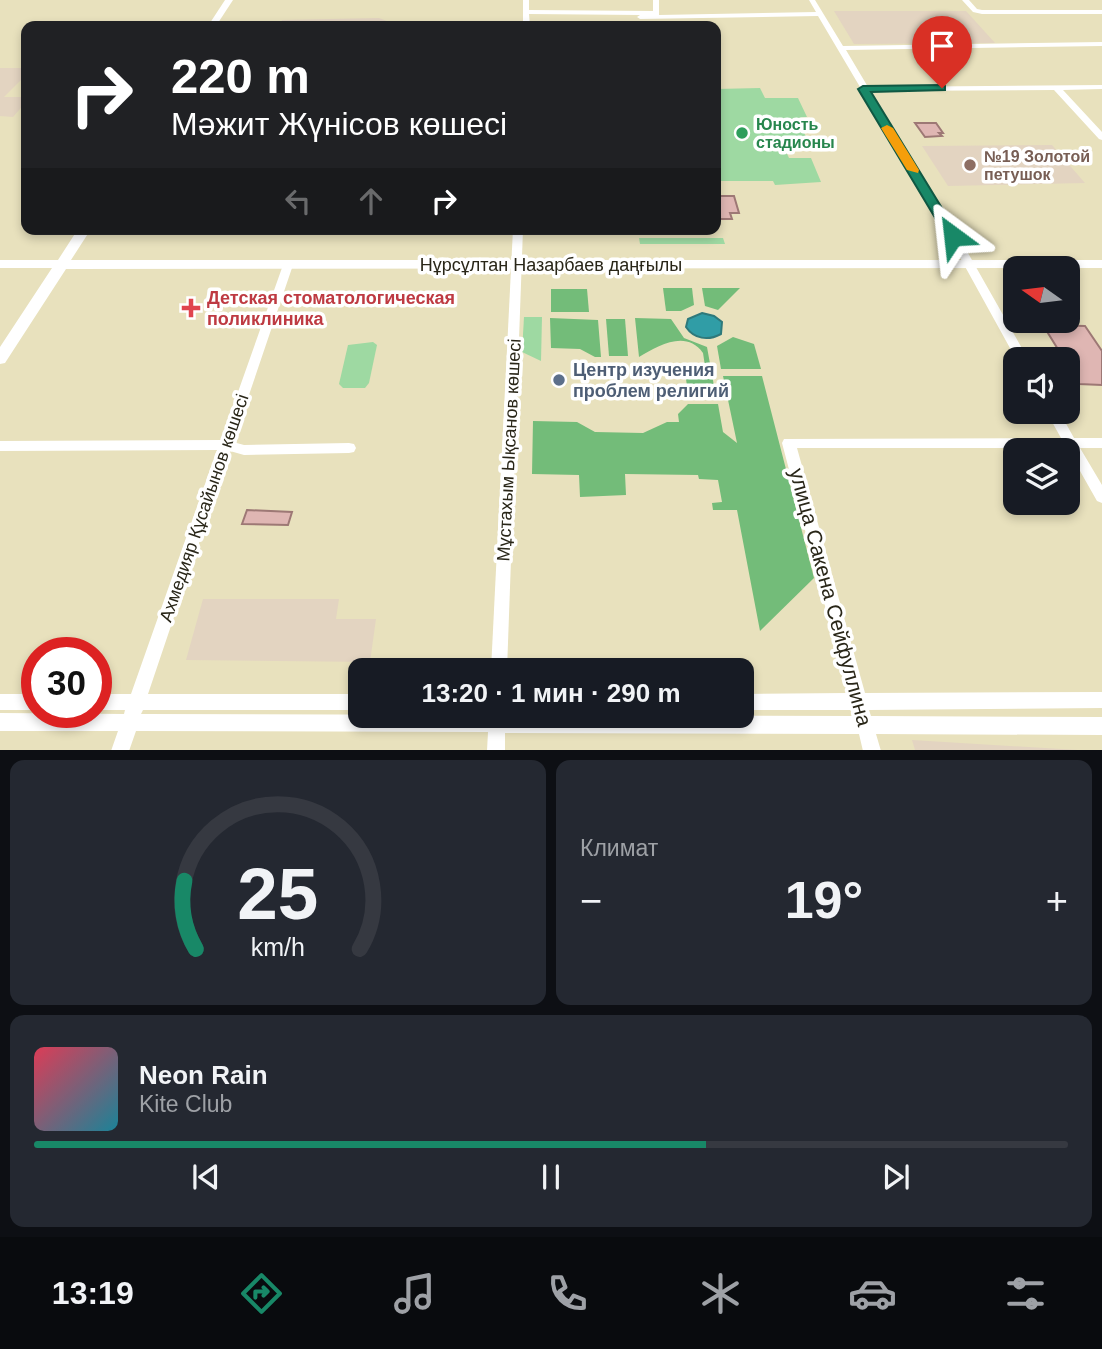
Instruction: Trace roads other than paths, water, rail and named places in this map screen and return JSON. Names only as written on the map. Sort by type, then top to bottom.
[{"type":"main road","points":[[215,21],[229,0]]},
{"type":"main road","points":[[0,359],[81,235]]},
{"type":"main road","name":"Нұрсұлтан Назарбаев даңғылы","points":[[0,264],[1102,264]]},
{"type":"street","points":[[526,0],[526,21]]},
{"type":"street","points":[[527,12],[657,13],[656,0]]},
{"type":"street","points":[[811,0],[1015,347]]},
{"type":"street","points":[[965,0],[975,11],[982,12],[1102,12]]},
{"type":"street","points":[[640,18],[820,14]]},
{"type":"street","points":[[840,48],[1102,44]]},
{"type":"street","points":[[1056,87],[1102,136]]},
{"type":"street","points":[[863,89],[1102,87]]},
{"type":"street","name":"Мұстахым Ықсанов көшесі","points":[[500,658],[518,235]]},
{"type":"street","name":"Ахмедияр Құсайынов көшесі","points":[[120,750],[288,265]]},
{"type":"street","name":"улица Сакена Сейфуллина","points":[[873,750],[789,443],[1003,443]]},
{"type":"street","points":[[1080,443],[1102,443]]},
{"type":"street","points":[[0,446],[226,445],[244,450],[349,448]]},
{"type":"street","points":[[1080,460],[1102,497]]},
{"type":"street","points":[[754,702],[1102,700]]},
{"type":"street","points":[[0,702],[21,702]]},
{"type":"street","points":[[112,702],[348,702]]},
{"type":"street","points":[[0,722],[348,721]]},
{"type":"street","points":[[754,722],[1102,726]]},
{"type":"street","points":[[496,750],[497,728]]},
{"type":"water","points":[[702,313],[714,316],[722,322],[721,334],[702,338],[689,331],[686,327],[688,319]]},
{"type":"place","name":"Юность стадионы","points":[[742,133]]},
{"type":"place","name":"№19 Золотой петушок","points":[[970,165]]},
{"type":"place","name":"Детская стоматологическая поликлиника","points":[[191,308]]},
{"type":"place","name":"Центр изучения проблем религий","points":[[559,380]]}]
